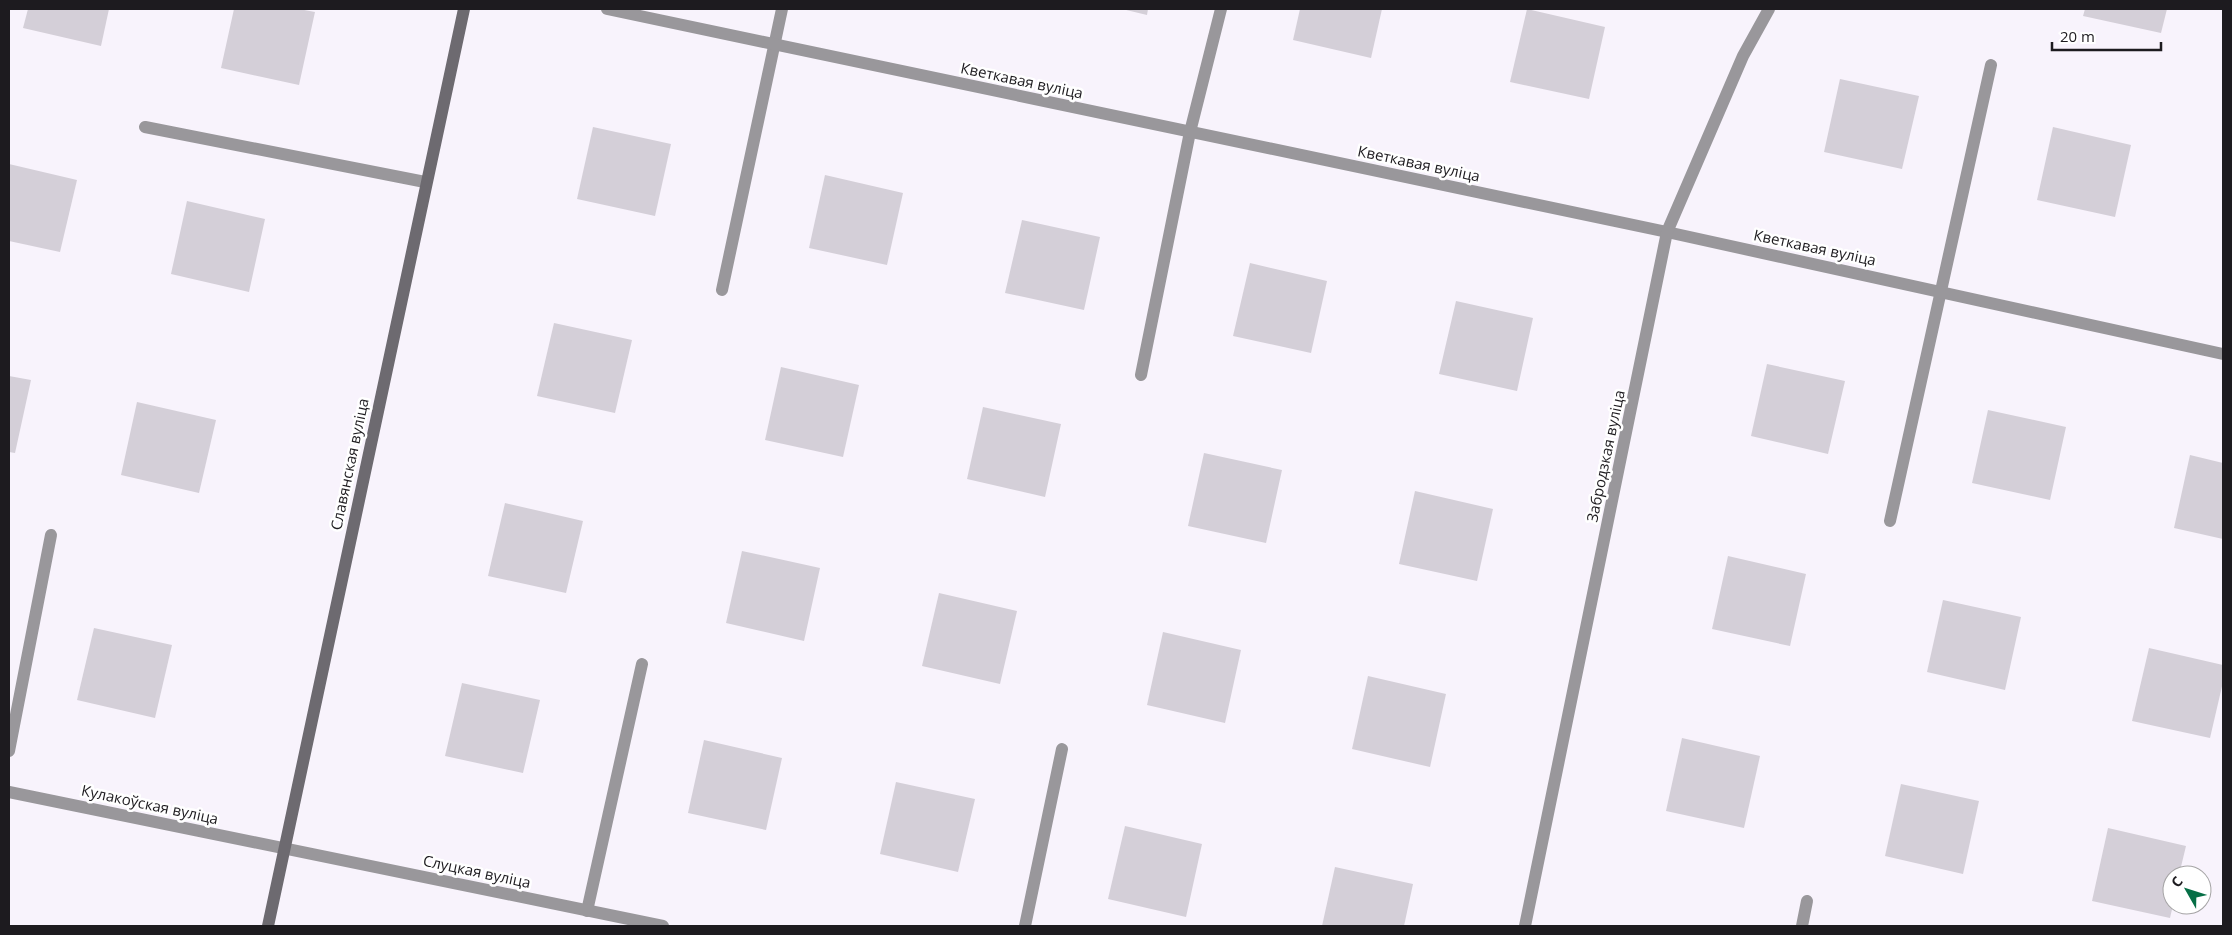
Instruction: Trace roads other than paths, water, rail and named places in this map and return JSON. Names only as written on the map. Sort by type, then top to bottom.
[{"type":"street","name":"Славянская вуліца","points":[[268,926],[425,182],[464,9]]},
{"type":"street","name":"Кветкавая вуліца","points":[[606,9],[1667,232],[2223,354]]},
{"type":"street","points":[[722,290],[782,9]]},
{"type":"street","points":[[1141,375],[1190,132],[1221,9]]},
{"type":"street","name":"Забродзкая вуліца","points":[[1525,926],[1667,232],[1743,56],[1769,9]]},
{"type":"street","points":[[1890,521],[1990,65]]},
{"type":"street","points":[[145,127],[425,182]]},
{"type":"street","points":[[9,750],[51,535]]},
{"type":"street","points":[[587,911],[642,664]]},
{"type":"street","points":[[1025,926],[1062,749]]},
{"type":"street","name":"Кулакоўская вуліца","points":[[9,792],[284,848]]},
{"type":"street","name":"Слуцкая вуліца","points":[[284,848],[663,926]]},
{"type":"street","points":[[1802,926],[1807,901]]}]
